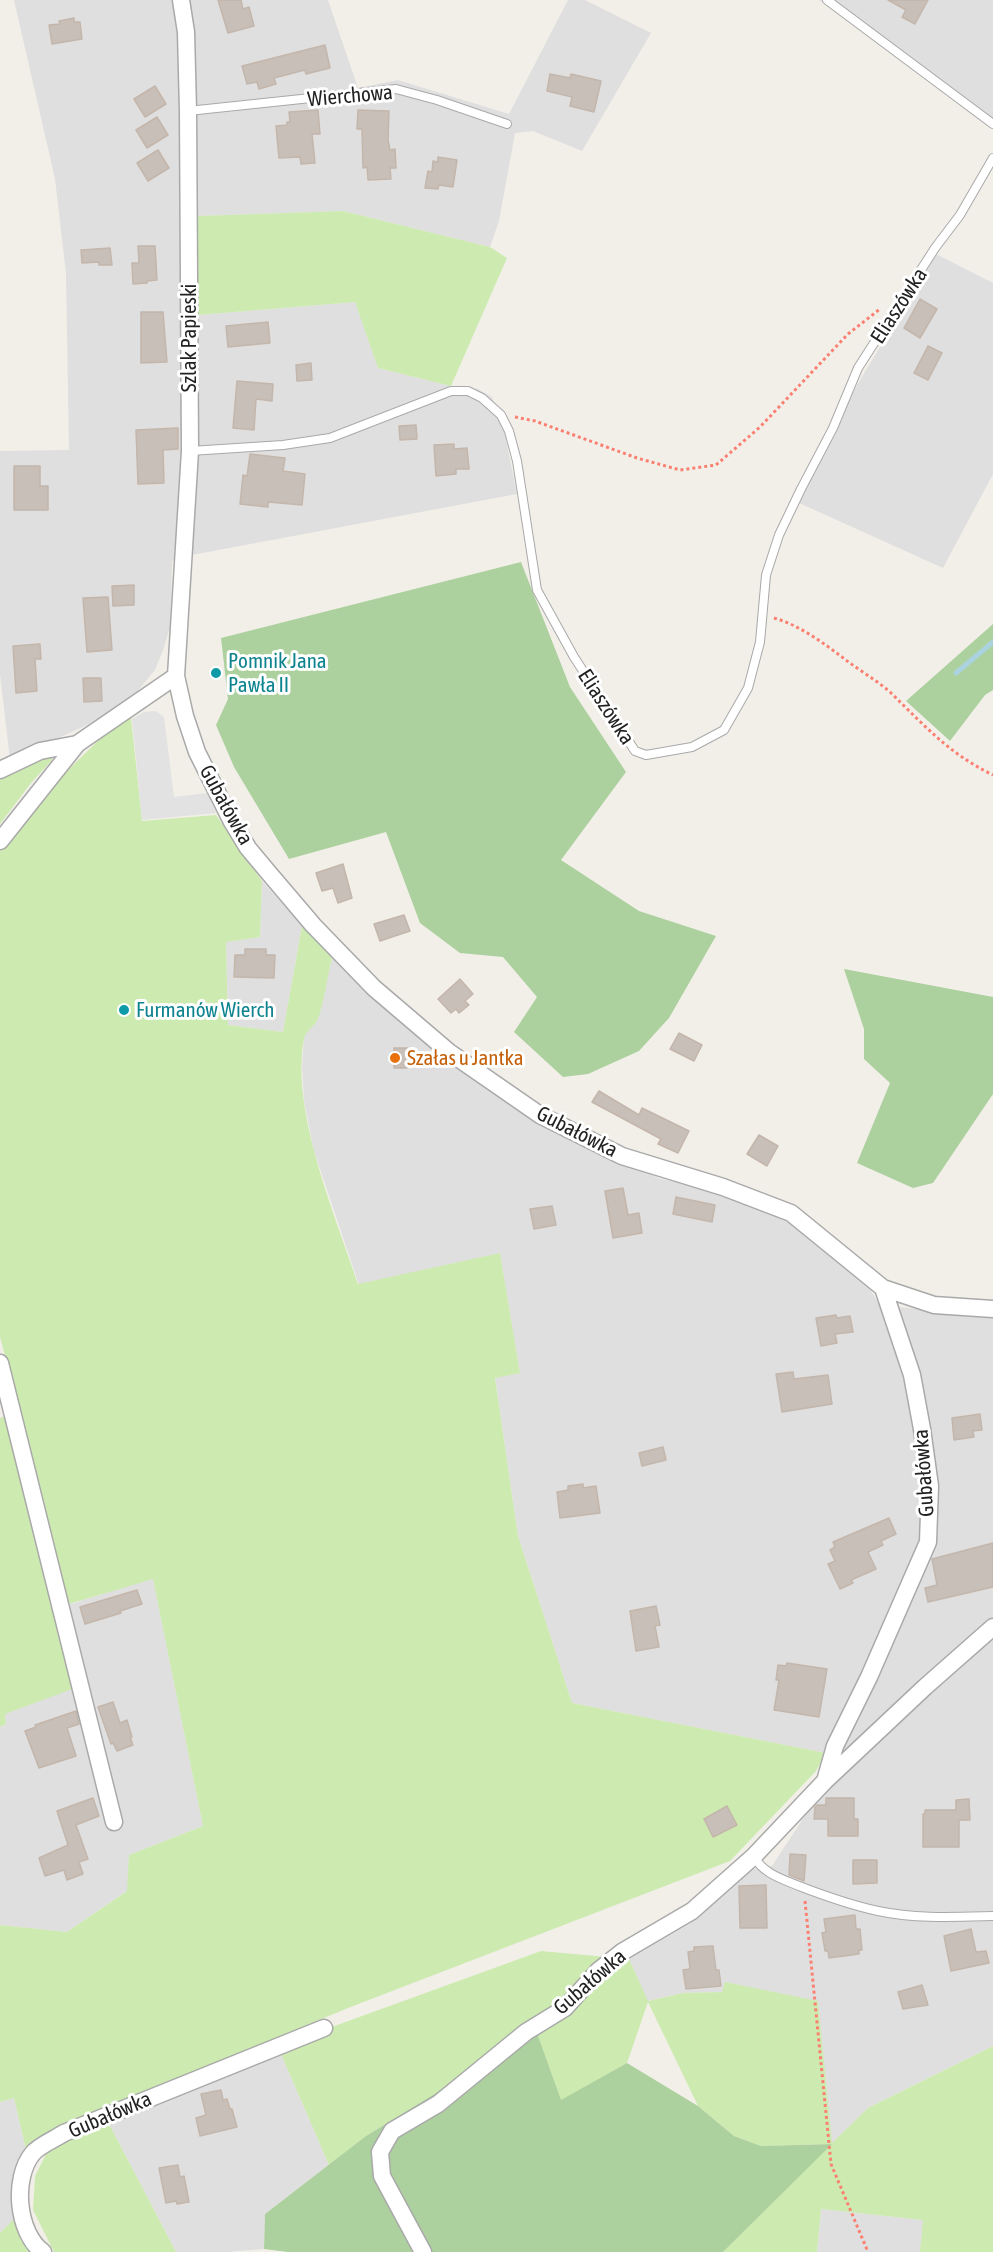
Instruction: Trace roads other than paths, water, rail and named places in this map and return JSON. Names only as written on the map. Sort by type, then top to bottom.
[{"type":"street","name":"Szlak Papieski","points":[[176,676],[190,452],[188,111],[186,32],[181,0]]},
{"type":"street","points":[[0,841],[77,744],[176,676]]},
{"type":"street","name":"Gubałówka","points":[[176,676],[185,716],[197,752],[242,838],[313,925],[374,988],[449,1052],[540,1115],[622,1156],[723,1187],[791,1213],[883,1288],[912,1375],[922,1428],[930,1486],[928,1542],[869,1677],[835,1746],[825,1781]]},
{"type":"street","points":[[0,770],[40,751],[77,744]]},
{"type":"street","points":[[883,1288],[934,1305],[993,1309]]},
{"type":"street","points":[[0,1363],[114,1822]]},
{"type":"street","name":"Gubałówka","points":[[423,2252],[381,2176],[380,2152],[392,2131],[438,2104],[526,2032],[565,2008],[597,1971],[622,1952],[692,1911],[754,1856],[780,1825],[825,1781],[993,1627]]},
{"type":"street","name":"Gubałówka","points":[[43,2252],[37,2248],[24,2224],[20,2198],[22,2177],[33,2153],[64,2133],[324,2028]]},
{"type":"lane","points":[[827,0],[993,124]]},
{"type":"lane","name":"Wierchowa","points":[[188,111],[396,90],[437,100],[507,124]]},
{"type":"lane","name":"Eliaszówka","points":[[190,452],[294,444],[330,438],[451,391],[468,392],[482,398],[501,415],[509,431],[517,461],[537,590],[574,657],[635,751],[646,755],[692,747],[724,730],[748,688],[760,642],[766,575],[779,535],[833,428],[858,368],[907,296],[935,248],[960,215],[993,158]]},
{"type":"lane","points":[[754,1856],[757,1862],[772,1875],[837,1901],[880,1912],[936,1917],[993,1916]]},
{"type":"waterway","points":[[956,673],[993,642]]},
{"type":"place","name":"Pomnik Jana Pawła II","points":[[216,673]]},
{"type":"place","name":"Furmanów Wierch","points":[[124,1010]]},
{"type":"place","name":"Szałas u Jantka","points":[[395,1058]]}]
